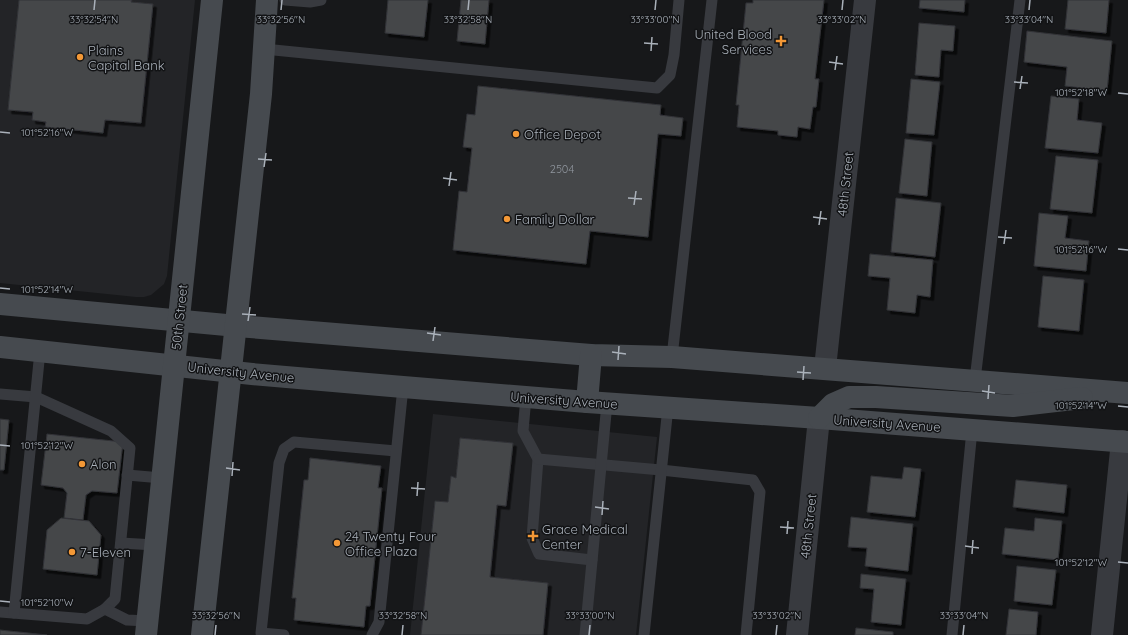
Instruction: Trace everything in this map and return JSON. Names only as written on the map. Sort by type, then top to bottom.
[{"type":"main road","name":"50th Street","points":[[147,628],[212,0]]},
{"type":"main road","points":[[202,635],[237,326],[261,94],[267,0]]},
{"type":"main road","points":[[0,304],[237,326],[591,355],[672,357],[975,380],[1128,389]]},
{"type":"main road","name":"University Avenue","points":[[0,347],[252,374],[403,387],[597,403],[819,418],[1125,442]]},
{"type":"main road","points":[[591,355],[597,403]]},
{"type":"main road","points":[[819,418],[833,404],[849,397],[876,396],[1013,406],[1128,389]]},
{"type":"street","name":"48th Street","points":[[825,368],[865,0]]},
{"type":"street","name":"48th Street","points":[[797,635],[819,418]]},
{"type":"street","points":[[1102,635],[1125,442]]},
{"type":"lane","points":[[285,0],[310,2],[321,0]]},
{"type":"lane","points":[[264,49],[657,88],[670,75],[674,55],[679,0]]},
{"type":"lane","points":[[672,357],[712,0]]},
{"type":"lane","points":[[975,380],[1020,0]]},
{"type":"lane","points":[[14,613],[40,351]]},
{"type":"lane","points":[[372,635],[379,622],[403,387]]},
{"type":"lane","points":[[0,394],[36,397],[104,428],[130,448],[115,599],[105,609],[87,619],[0,612]]},
{"type":"lane","points":[[526,397],[523,431],[538,459],[532,538],[539,554],[592,560]]},
{"type":"lane","points":[[586,635],[601,464],[597,403]]},
{"type":"lane","points":[[644,635],[668,407]]},
{"type":"lane","points":[[952,635],[972,430]]},
{"type":"lane","points":[[284,635],[261,634],[279,463],[284,449],[294,442],[396,451]]},
{"type":"lane","points":[[538,459],[753,480],[760,492],[746,635]]},
{"type":"lane","points":[[127,475],[162,478]]},
{"type":"lane","points":[[121,543],[155,545]]},
{"type":"lane","points":[[105,609],[147,628]]},
{"type":"shaded area","points":[[0,0],[195,0],[167,276],[164,284],[151,295],[136,297],[0,283]]},
{"type":"shaded area","name":"Grace Medical Center","points":[[433,414],[657,437],[636,635],[410,635]]},
{"type":"building","name":"Plains Capital Bank","points":[[19,0],[132,0],[131,2],[153,4],[141,123],[105,120],[103,133],[45,127],[46,122],[32,120],[33,112],[8,110]]},
{"type":"building","points":[[388,0],[428,0],[424,37],[385,33]]},
{"type":"building","points":[[461,0],[489,0],[485,44],[457,41]]},
{"type":"building","name":"United Blood Services","points":[[753,0],[824,0],[815,79],[819,79],[816,107],[813,107],[810,129],[798,127],[797,137],[778,135],[778,131],[737,127],[739,105],[736,105],[746,3],[753,3]]},
{"type":"building","points":[[920,0],[965,0],[964,12],[919,8]]},
{"type":"building","points":[[1068,0],[1109,0],[1106,33],[1065,29]]},
{"type":"building","points":[[919,23],[955,26],[953,51],[941,50],[939,77],[915,75]]},
{"type":"building","points":[[1027,31],[1112,41],[1107,91],[1065,86],[1067,67],[1024,62]]},
{"type":"building","points":[[911,79],[940,82],[934,135],[906,133]]},
{"type":"building","points":[[478,86],[661,105],[660,115],[683,118],[681,136],[658,134],[648,237],[590,231],[586,264],[453,250],[459,191],[467,192],[472,148],[463,147],[467,114],[475,115]]},
{"type":"building","points":[[1051,96],[1079,99],[1077,120],[1102,123],[1098,153],[1045,148]]},
{"type":"building","points":[[905,139],[932,142],[927,196],[899,193]]},
{"type":"building","points":[[1056,156],[1098,160],[1092,213],[1050,209]]},
{"type":"building","points":[[896,198],[941,203],[935,257],[891,252]]},
{"type":"building","points":[[1039,213],[1068,216],[1065,238],[1089,241],[1086,271],[1034,266]]},
{"type":"building","points":[[870,254],[933,260],[930,297],[917,295],[915,313],[887,310],[890,278],[868,276]]},
{"type":"building","points":[[1043,276],[1084,280],[1079,331],[1038,327]]},
{"type":"building","points":[[0,419],[9,420],[4,470],[0,470]]},
{"type":"building","name":"Alon","points":[[47,434],[123,442],[117,493],[92,491],[86,495],[83,520],[64,518],[67,493],[63,488],[41,485]]},
{"type":"building","points":[[460,438],[513,443],[506,506],[497,505],[490,577],[548,583],[543,635],[421,635],[435,501],[448,502],[451,476],[456,478]]},
{"type":"building","name":"24 Twenty Four Office Plaza","points":[[310,458],[381,466],[378,488],[382,488],[370,606],[366,606],[364,627],[294,620],[296,598],[292,598],[304,480],[308,480]]},
{"type":"building","points":[[904,467],[921,469],[915,517],[867,512],[871,476],[902,479]]},
{"type":"building","points":[[1016,480],[1067,485],[1064,513],[1013,507]]},
{"type":"building","points":[[851,517],[913,524],[908,571],[865,566],[867,548],[848,547]]},
{"type":"building","name":"7-Eleven","points":[[61,518],[89,521],[101,535],[97,575],[43,569],[47,530]]},
{"type":"building","points":[[1035,518],[1062,521],[1058,560],[1002,554],[1005,528],[1034,531]]},
{"type":"building","points":[[1017,566],[1056,570],[1052,605],[1014,601]]},
{"type":"building","points":[[861,574],[906,579],[901,625],[871,622],[874,589],[860,588]]},
{"type":"building","points":[[1009,609],[1038,612],[1036,635],[1006,635]]},
{"type":"building","points":[[856,628],[893,632],[893,635],[855,635]]},
{"type":"building","points":[[0,630],[47,635],[0,635]]},
{"type":"place","name":"United Blood Services","points":[[781,41]]},
{"type":"place","name":"Plains Capital Bank","points":[[80,57]]},
{"type":"place","name":"Office Depot","points":[[516,134]]},
{"type":"place","name":"Family Dollar","points":[[507,219]]},
{"type":"place","name":"Alon","points":[[82,464]]},
{"type":"place","name":"Grace Medical Center","points":[[533,536]]},
{"type":"place","name":"24 Twenty Four Office Plaza","points":[[337,543]]},
{"type":"place","name":"7-Eleven","points":[[72,552]]}]
